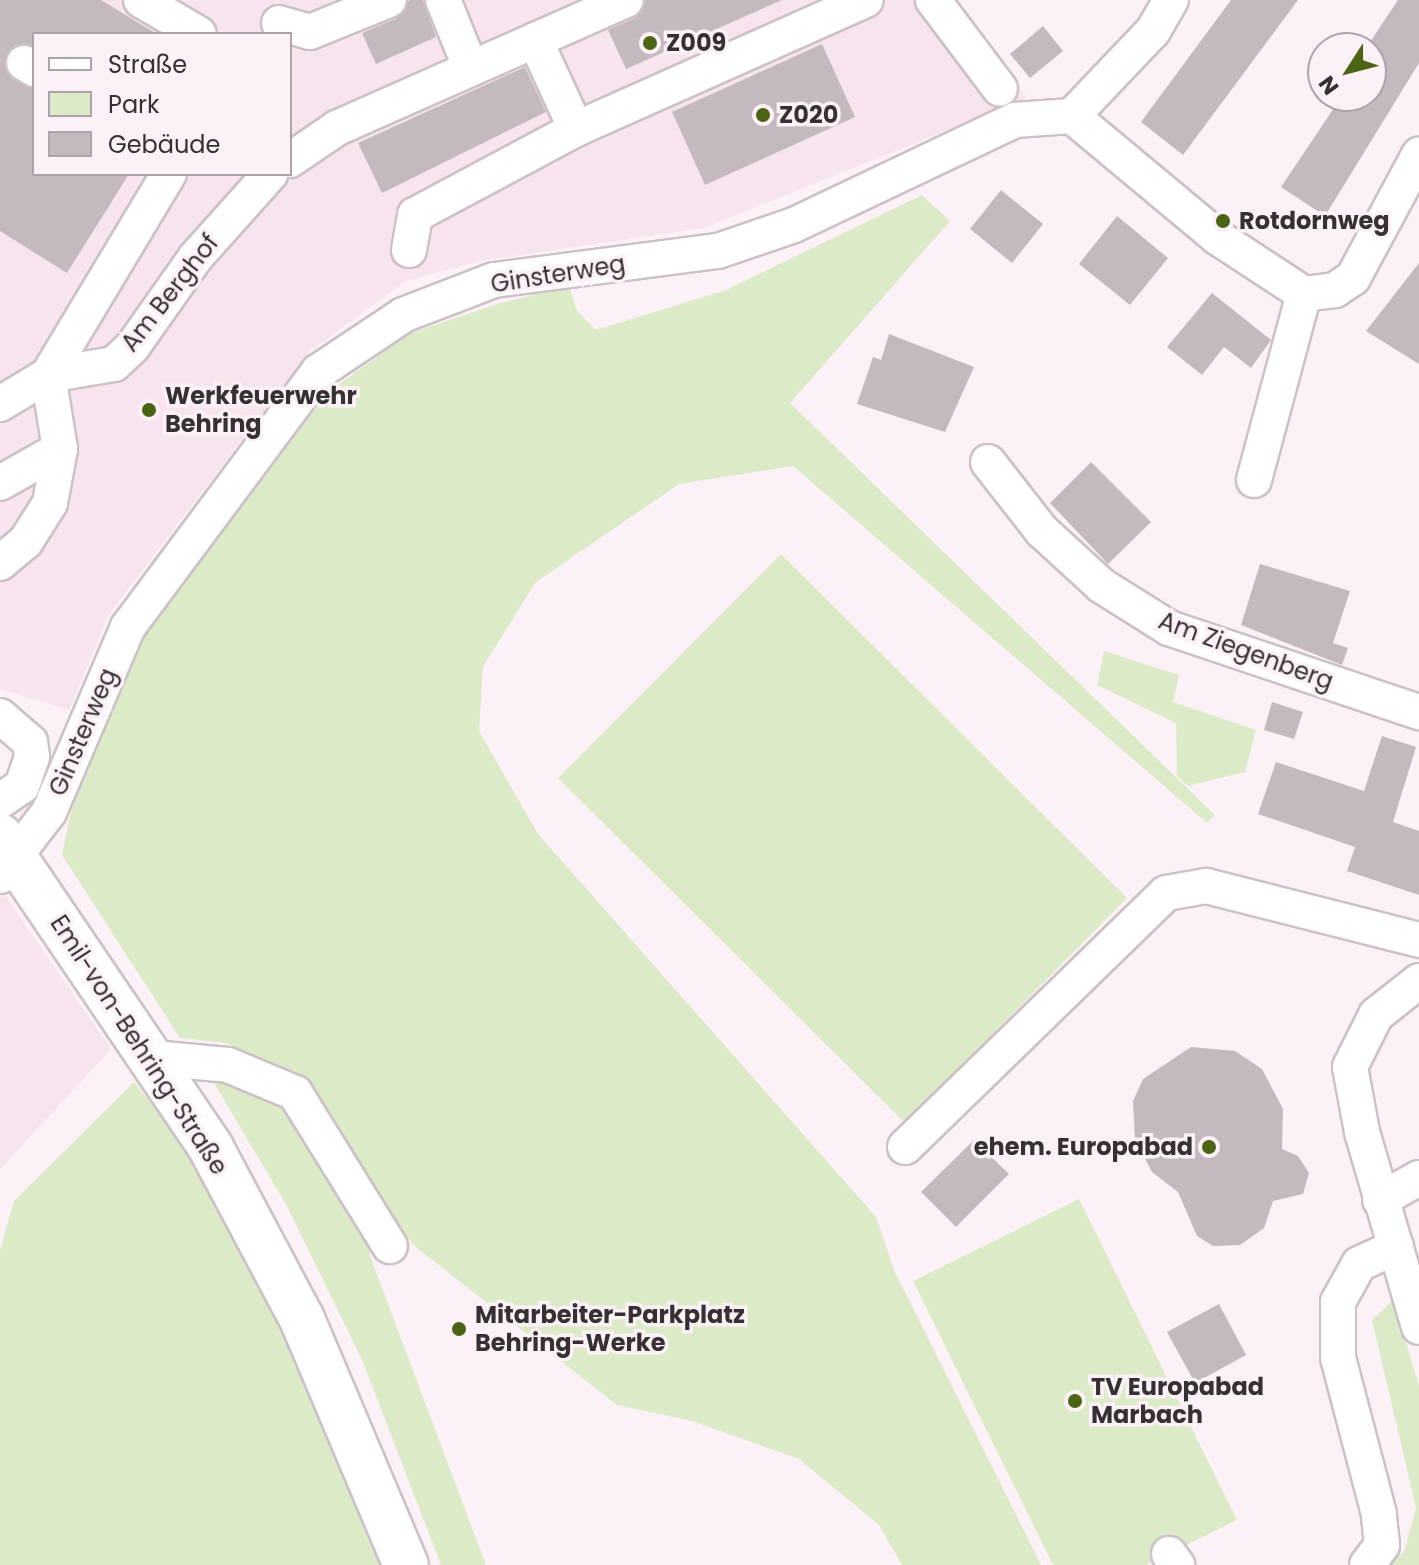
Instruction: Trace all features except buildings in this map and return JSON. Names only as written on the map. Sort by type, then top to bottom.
[{"type":"main road","name":"Emil-von-Behring-Straße","points":[[5,856],[153,1058],[211,1148],[302,1319],[406,1565]]},
{"type":"street","points":[[141,0],[196,32]]},
{"type":"street","points":[[272,19],[310,32],[389,0]]},
{"type":"street","points":[[443,0],[471,69]]},
{"type":"street","points":[[292,159],[337,128],[626,0]]},
{"type":"street","points":[[409,250],[415,215],[576,129],[866,0]]},
{"type":"street","points":[[933,0],[1000,89]]},
{"type":"street","points":[[1171,0],[1153,31],[1072,116],[1217,237],[1304,294],[1335,290],[1353,278],[1419,155]]},
{"type":"street","points":[[535,40],[576,129]]},
{"type":"street","name":"Ginsterweg","points":[[5,856],[49,812],[128,627],[318,372],[403,315],[494,280],[718,251],[794,225],[1015,120],[1072,116]]},
{"type":"street","name":"Am Berghof","points":[[48,375],[168,176]]},
{"type":"street","name":"Am Berghof","points":[[0,404],[48,375],[114,364],[133,346],[195,258],[268,176]]},
{"type":"street","points":[[1254,480],[1304,294]]},
{"type":"street","points":[[0,563],[26,541],[50,503],[60,449],[48,375]]},
{"type":"street","points":[[0,483],[60,449]]},
{"type":"street","name":"Am Ziegenberg","points":[[988,462],[1042,531],[1102,586],[1169,628],[1419,712]]},
{"type":"street","points":[[0,716],[30,742],[32,757],[22,786],[0,801]]},
{"type":"street","points":[[905,1147],[1166,893],[1206,886],[1419,940]]},
{"type":"street","points":[[1419,981],[1376,1015],[1350,1067],[1380,1200],[1419,1327]]},
{"type":"street","points":[[153,1058],[228,1065],[295,1093],[390,1246]]},
{"type":"street","points":[[1380,1200],[1419,1178]]},
{"type":"street","points":[[1367,1565],[1382,1545],[1379,1514],[1338,1358],[1338,1302],[1359,1264],[1396,1247]]},
{"type":"shaded area","points":[[0,0],[957,0],[1027,98],[704,228],[480,261],[406,281],[309,352],[109,614],[69,710],[0,689]]},
{"type":"shaded area","points":[[0,888],[111,1049],[0,1169]]},
{"type":"green space","points":[[922,195],[950,221],[790,403],[1215,815],[1207,823],[793,466],[679,484],[536,582],[483,666],[479,731],[538,834],[876,1217],[894,1270],[1041,1565],[902,1565],[879,1525],[799,1459],[692,1421],[617,1405],[412,1244],[302,1075],[226,1043],[180,1038],[62,855],[71,811],[136,636],[330,391],[408,334],[497,304],[569,286],[577,311],[596,330],[726,290]]},
{"type":"green space","points":[[781,554],[1127,898],[905,1123],[558,778]]},
{"type":"green space","points":[[1104,651],[1179,675],[1173,702],[1256,730],[1245,772],[1188,786],[1177,776],[1176,723],[1097,685]]},
{"type":"green space","points":[[208,1073],[289,1101],[379,1250],[369,1253],[486,1565],[441,1565],[363,1362],[287,1206]]},
{"type":"green space","points":[[134,1082],[184,1144],[282,1311],[394,1565],[0,1565],[0,1250],[14,1201]]},
{"type":"green space","name":"TV Europabad Marbach","points":[[1079,1199],[1237,1520],[1146,1565],[1053,1565],[913,1281]]},
{"type":"green space","points":[[1393,1300],[1419,1386],[1419,1565],[1385,1565],[1404,1552],[1416,1508],[1372,1320]]},
{"type":"place","name":"Z009","points":[[650,43]]},
{"type":"place","name":"Z020","points":[[763,115]]},
{"type":"place","name":"Rotdornweg","points":[[1223,221]]},
{"type":"place","name":"Werkfeuerwehr Behring","points":[[149,410]]},
{"type":"place","name":"ehem. Europabad","points":[[1209,1147]]},
{"type":"place","name":"Mitarbeiter-Parkplatz Behring-Werke","points":[[459,1329]]},
{"type":"place","name":"TV Europabad Marbach","points":[[1075,1401]]}]
